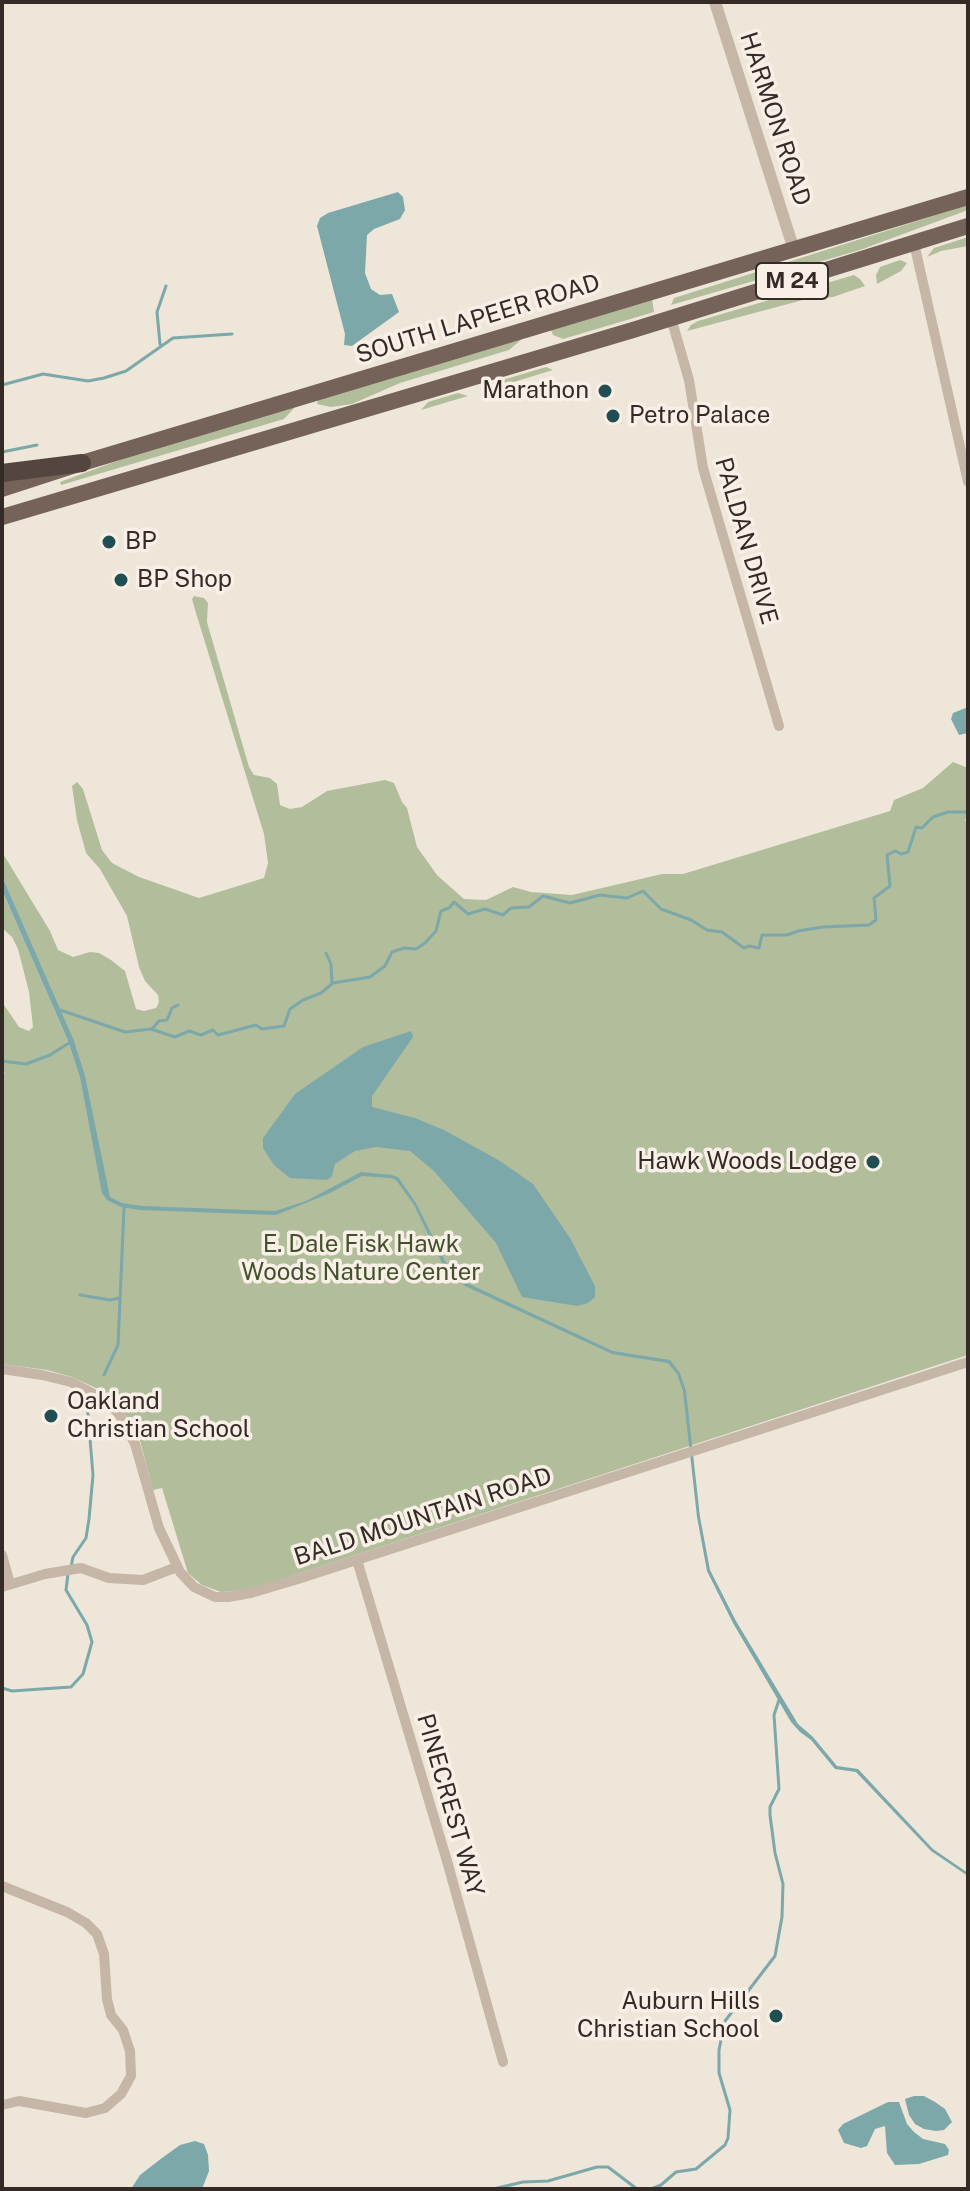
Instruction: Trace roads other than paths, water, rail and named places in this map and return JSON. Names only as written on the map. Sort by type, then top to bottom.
[{"type":"highway","points":[[2,473],[82,463]]},
{"type":"main road","name":"SOUTH LAPEER ROAD","points":[[2,489],[968,197]]},
{"type":"main road","name":"M 24","points":[[2,517],[527,362],[968,226]]},
{"type":"main road","points":[[668,287],[661,304],[671,318]]},
{"type":"main road","points":[[527,362],[541,343],[539,325]]},
{"type":"main road","points":[[226,449],[223,440],[228,429],[262,409]]},
{"type":"street","name":"HARMON ROAD","points":[[715,2],[794,250]]},
{"type":"street","points":[[914,243],[968,482]]},
{"type":"street","name":"PALDAN DRIVE","points":[[671,318],[689,380],[703,468],[779,726]]},
{"type":"street","name":"BALD MOUNTAIN ROAD","points":[[2,1369],[71,1382],[105,1400],[119,1414],[135,1444],[159,1528],[177,1567],[194,1587],[215,1597],[228,1597],[251,1593],[357,1560],[968,1362]]},
{"type":"street","points":[[2,1555],[6,1585],[81,1568],[109,1578],[143,1580],[177,1567]]},
{"type":"street","name":"PINECREST WAY","points":[[357,1560],[503,2062]]},
{"type":"street","points":[[2,1886],[67,1912],[97,1934],[104,1954],[107,1999],[111,2015],[123,2030],[131,2076],[121,2094],[105,2108],[86,2113],[19,2101],[2,2105]]},
{"type":"water","points":[[398,192],[403,197],[405,210],[400,219],[367,235],[365,273],[371,289],[380,295],[392,294],[399,312],[352,346],[344,345],[345,334],[317,226],[320,218],[328,213]]},
{"type":"water","points":[[968,707],[968,733],[959,735],[951,719],[953,713]]},
{"type":"water","points":[[2,876],[74,1041],[85,1076],[110,1197],[122,1203],[142,1206],[275,1211],[306,1201],[361,1172],[392,1175],[398,1177],[416,1203],[453,1273],[467,1283],[613,1351],[670,1360],[680,1373],[686,1391],[700,1517],[710,1570],[736,1621],[798,1724],[837,1766],[858,1769],[933,1849],[968,1876],[931,1851],[856,1772],[835,1769],[811,1740],[800,1732],[791,1722],[733,1623],[707,1571],[697,1517],[683,1391],[677,1374],[668,1363],[612,1354],[465,1286],[442,1263],[414,1205],[396,1180],[391,1178],[362,1176],[276,1215],[141,1210],[121,1207],[107,1200],[102,1193],[80,1077],[69,1043],[2,890]]},
{"type":"water","points":[[411,1031],[413,1037],[372,1096],[372,1107],[415,1118],[444,1130],[500,1161],[533,1184],[570,1238],[595,1286],[595,1297],[588,1303],[577,1306],[522,1297],[496,1243],[434,1171],[410,1151],[376,1147],[355,1151],[335,1164],[332,1176],[327,1180],[290,1178],[274,1165],[263,1148],[263,1138],[295,1094],[363,1047]]},
{"type":"water","points":[[924,2096],[935,2102],[945,2109],[952,2122],[944,2130],[936,2131],[915,2124],[905,2099]]},
{"type":"water","points":[[888,2102],[899,2102],[907,2124],[914,2132],[923,2139],[945,2144],[948,2155],[919,2164],[895,2165],[887,2153],[885,2126],[875,2129],[867,2146],[861,2148],[844,2143],[838,2130],[843,2124]]},
{"type":"water","points":[[195,2141],[204,2144],[208,2155],[209,2171],[202,2189],[131,2189],[140,2175],[162,2158],[180,2145]]},
{"type":"waterway","points":[[160,344],[157,312],[166,286]]},
{"type":"waterway","points":[[2,385],[43,374],[88,381],[104,378],[126,371],[173,338],[232,334]]},
{"type":"waterway","points":[[2,452],[37,445]]},
{"type":"waterway","points":[[60,1010],[125,1032],[151,1029],[175,1037],[189,1031],[201,1035],[213,1030],[218,1035],[256,1025],[262,1029],[284,1026],[290,1009],[303,1000],[321,993],[333,983],[370,977],[385,966],[392,952],[404,948],[416,949],[425,943],[436,931],[441,911],[454,902],[468,914],[485,909],[503,915],[511,908],[529,907],[543,896],[570,903],[600,895],[627,898],[643,891],[661,909],[691,920],[707,930],[722,932],[744,948],[759,948],[762,935],[869,925],[876,920],[874,898],[890,886],[887,855],[895,851],[901,854],[908,852],[916,827],[922,828],[933,817],[948,812],[968,812]]},
{"type":"waterway","points":[[326,953],[331,964],[332,983]]},
{"type":"waterway","points":[[152,1029],[159,1021],[167,1020],[172,1008],[178,1005]]},
{"type":"waterway","points":[[2,1061],[26,1064],[50,1055],[69,1043]]},
{"type":"waterway","points":[[104,1375],[118,1345],[124,1208]]},
{"type":"waterway","points":[[80,1295],[110,1300],[120,1298]]},
{"type":"waterway","points":[[71,1567],[73,1557],[86,1538],[89,1519],[93,1475],[89,1397]]},
{"type":"waterway","points":[[2,1688],[12,1691],[71,1687],[83,1674],[92,1642],[87,1625],[66,1590],[68,1574]]},
{"type":"waterway","points":[[651,2189],[676,2172],[696,2169],[725,2145],[728,2138],[730,2110],[719,2073],[719,2050],[725,2021],[775,1956],[782,1917],[783,1884],[770,1815],[770,1807],[779,1789],[774,1715],[779,1700]]},
{"type":"waterway","points":[[493,2189],[523,2182],[548,2181],[597,2167],[608,2167],[637,2189]]},
{"type":"place","name":"Marathon","points":[[605,391]]},
{"type":"place","name":"Petro Palace","points":[[613,416]]},
{"type":"place","name":"BP","points":[[109,542]]},
{"type":"place","name":"BP Shop","points":[[121,580]]},
{"type":"place","name":"Hawk Woods Lodge","points":[[873,1162]]},
{"type":"place","name":"Oakland Christian School","points":[[51,1416]]},
{"type":"place","name":"Auburn Hills Christian School","points":[[776,2016]]},
{"type":"park label","name":"E. Dale Fisk Hawk Woods Nature Center","points":[[361,1259]]}]
